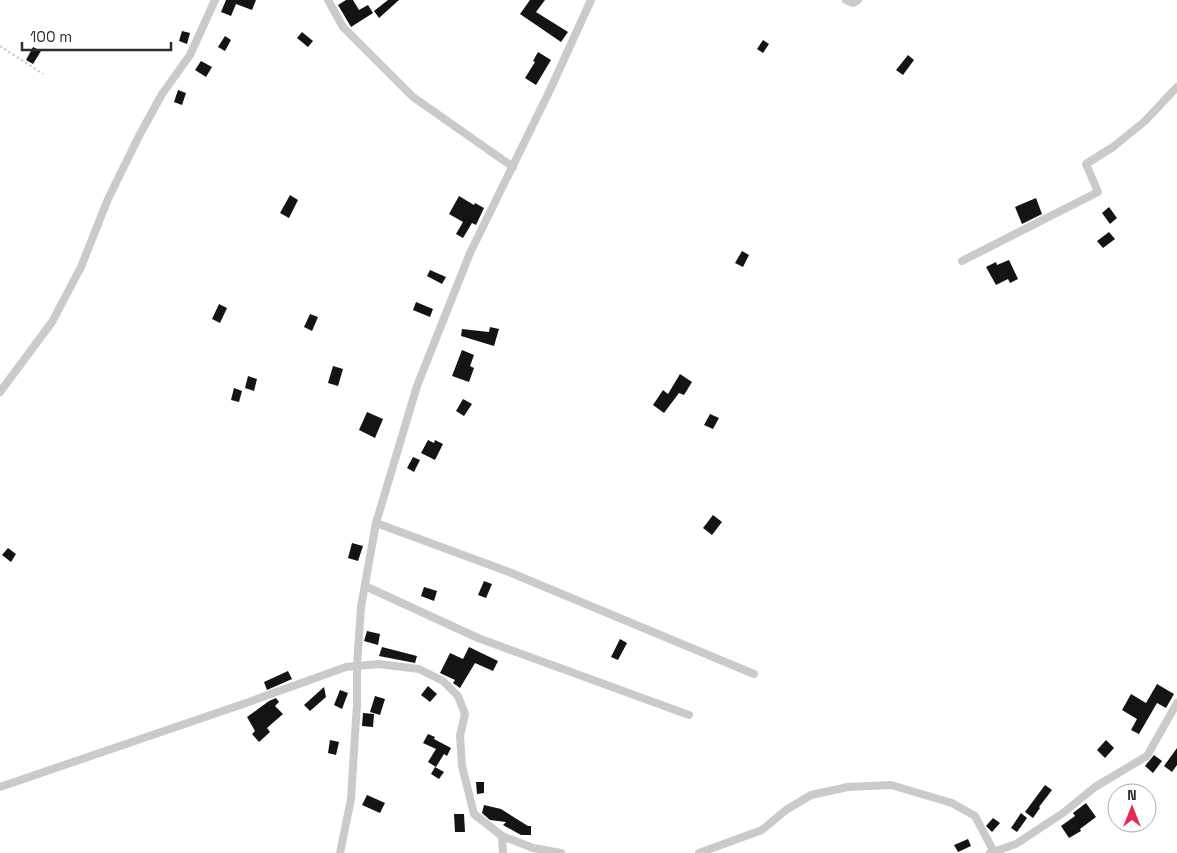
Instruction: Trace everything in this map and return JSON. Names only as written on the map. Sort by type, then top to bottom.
[{"type":"street","points":[[0,392],[52,322],[81,267],[108,200],[138,136],[162,94],[190,55],[216,0]]},
{"type":"street","points":[[328,0],[343,27],[413,97],[513,168]]},
{"type":"street","points":[[340,853],[350,799],[357,704],[357,666],[361,607],[376,523],[417,386],[470,253],[513,168],[591,0]]},
{"type":"street","points":[[846,0],[853,3],[858,0]]},
{"type":"street","points":[[962,262],[1098,192],[1086,164],[1113,147],[1145,121],[1177,87]]},
{"type":"street","points":[[376,523],[509,572],[754,674]]},
{"type":"street","points":[[365,586],[478,638],[689,715]]},
{"type":"street","points":[[0,788],[346,667],[379,664],[419,669],[443,681],[458,696],[466,714],[460,736],[462,766],[474,814],[502,836],[533,848],[561,853]]},
{"type":"street","points":[[700,853],[762,830],[786,810],[811,795],[848,788],[891,785],[952,803],[976,816],[992,852],[1016,844],[1062,813],[1095,787],[1147,756],[1177,703]]},
{"type":"street","points":[[502,836],[503,853]]},
{"type":"path","points":[[0,46],[43,74]]},
{"type":"building","points":[[226,0],[256,0],[252,10],[236,4],[231,16],[221,12]]},
{"type":"building","points":[[346,0],[353,0],[359,10],[368,5],[373,13],[351,27],[338,5]]},
{"type":"building","points":[[388,0],[399,0],[379,18],[374,11]]},
{"type":"building","points":[[530,0],[545,0],[536,12],[568,32],[561,42],[520,14]]},
{"type":"building","points":[[182,31],[190,33],[187,44],[179,41]]},
{"type":"building","points":[[302,32],[313,41],[308,47],[297,38]]},
{"type":"building","points":[[225,36],[231,40],[225,51],[218,47]]},
{"type":"building","points":[[763,40],[769,44],[763,53],[757,49]]},
{"type":"building","points":[[33,47],[41,51],[33,64],[26,60]]},
{"type":"building","points":[[538,52],[551,60],[536,85],[525,78],[535,62],[533,61]]},
{"type":"building","points":[[908,55],[914,60],[903,75],[896,70]]},
{"type":"building","points":[[201,61],[212,67],[206,77],[195,70]]},
{"type":"building","points":[[178,90],[186,93],[182,105],[174,102]]},
{"type":"building","points":[[290,195],[298,200],[289,218],[280,213]]},
{"type":"building","points":[[459,196],[474,205],[475,203],[484,208],[476,225],[472,223],[463,238],[456,234],[463,222],[449,214]]},
{"type":"building","points":[[1036,198],[1042,214],[1022,224],[1015,207]]},
{"type":"building","points":[[1109,207],[1117,218],[1110,224],[1102,213]]},
{"type":"building","points":[[1109,232],[1115,239],[1103,248],[1097,241]]},
{"type":"building","points":[[742,251],[749,255],[743,267],[735,263]]},
{"type":"building","points":[[1009,260],[1018,279],[1010,283],[1008,279],[996,285],[986,267],[996,262],[997,265]]},
{"type":"building","points":[[430,270],[446,277],[442,284],[427,276]]},
{"type":"building","points":[[416,302],[433,309],[430,317],[413,310]]},
{"type":"building","points":[[219,304],[227,308],[220,323],[212,319]]},
{"type":"building","points":[[310,314],[318,317],[312,331],[304,327]]},
{"type":"building","points":[[490,327],[499,329],[494,346],[461,336],[462,329],[489,332]]},
{"type":"building","points":[[462,350],[474,355],[470,366],[474,368],[469,382],[452,376]]},
{"type":"building","points":[[333,366],[343,369],[338,386],[328,383]]},
{"type":"building","points":[[680,374],[692,382],[684,395],[679,393],[664,413],[653,405],[663,390],[668,394]]},
{"type":"building","points":[[248,376],[257,379],[254,391],[245,388]]},
{"type":"building","points":[[234,388],[242,391],[239,402],[231,400]]},
{"type":"building","points":[[463,399],[472,404],[464,416],[456,411]]},
{"type":"building","points":[[367,412],[383,419],[375,438],[359,430]]},
{"type":"building","points":[[710,414],[719,418],[713,429],[704,425]]},
{"type":"building","points":[[428,440],[434,443],[435,440],[443,444],[435,460],[421,453]]},
{"type":"building","points":[[413,457],[420,460],[414,472],[407,468]]},
{"type":"building","points":[[713,515],[722,522],[712,535],[703,528]]},
{"type":"building","points":[[352,543],[363,546],[358,561],[348,558]]},
{"type":"building","points":[[8,548],[16,554],[11,562],[2,555]]},
{"type":"building","points":[[484,581],[492,584],[486,598],[478,595]]},
{"type":"building","points":[[424,587],[437,591],[434,601],[421,596]]},
{"type":"building","points":[[367,631],[380,634],[378,645],[364,641]]},
{"type":"building","points":[[620,639],[627,643],[618,660],[611,657]]},
{"type":"building","points":[[382,647],[417,656],[415,663],[379,656]]},
{"type":"building","points":[[469,647],[498,661],[493,671],[475,663],[460,688],[453,683],[455,680],[440,673],[450,653],[463,659]]},
{"type":"building","points":[[288,671],[292,679],[267,690],[264,682]]},
{"type":"building","points":[[1157,684],[1174,694],[1166,708],[1157,703],[1139,734],[1131,730],[1137,719],[1122,710],[1131,694],[1146,703]]},
{"type":"building","points":[[428,686],[437,694],[430,702],[421,695]]},
{"type":"building","points":[[324,687],[326,697],[310,711],[304,705]]},
{"type":"building","points":[[340,690],[348,693],[342,709],[334,705]]},
{"type":"building","points":[[375,696],[385,699],[380,715],[370,712]]},
{"type":"building","points":[[276,698],[279,702],[275,706],[283,714],[267,728],[270,732],[259,742],[252,734],[255,731],[247,717]]},
{"type":"building","points":[[363,713],[374,714],[373,727],[362,726]]},
{"type":"building","points":[[428,734],[451,748],[447,756],[444,754],[436,767],[428,762],[436,749],[423,743]]},
{"type":"building","points":[[330,740],[339,742],[336,755],[328,753]]},
{"type":"building","points":[[1106,740],[1114,748],[1105,758],[1097,750]]},
{"type":"building","points":[[1177,748],[1177,765],[1172,772],[1164,766]]},
{"type":"building","points":[[1154,755],[1162,761],[1153,773],[1145,766]]},
{"type":"building","points":[[435,767],[444,772],[439,779],[431,774]]},
{"type":"building","points":[[476,782],[484,782],[484,793],[477,794]]},
{"type":"building","points":[[1045,785],[1052,790],[1033,818],[1025,812]]},
{"type":"building","points":[[367,795],[385,803],[380,813],[362,805]]},
{"type":"building","points":[[1086,803],[1096,817],[1080,829],[1081,831],[1069,838],[1061,826],[1075,816],[1073,813]]},
{"type":"building","points":[[484,805],[501,809],[531,826],[531,835],[521,835],[503,825],[506,822],[490,820],[482,813]]},
{"type":"building","points":[[1021,813],[1027,818],[1017,832],[1011,828]]},
{"type":"building","points":[[454,814],[464,814],[465,832],[455,832]]},
{"type":"building","points":[[993,818],[1000,823],[992,832],[986,826]]},
{"type":"building","points":[[968,839],[971,846],[958,852],[954,845]]}]
